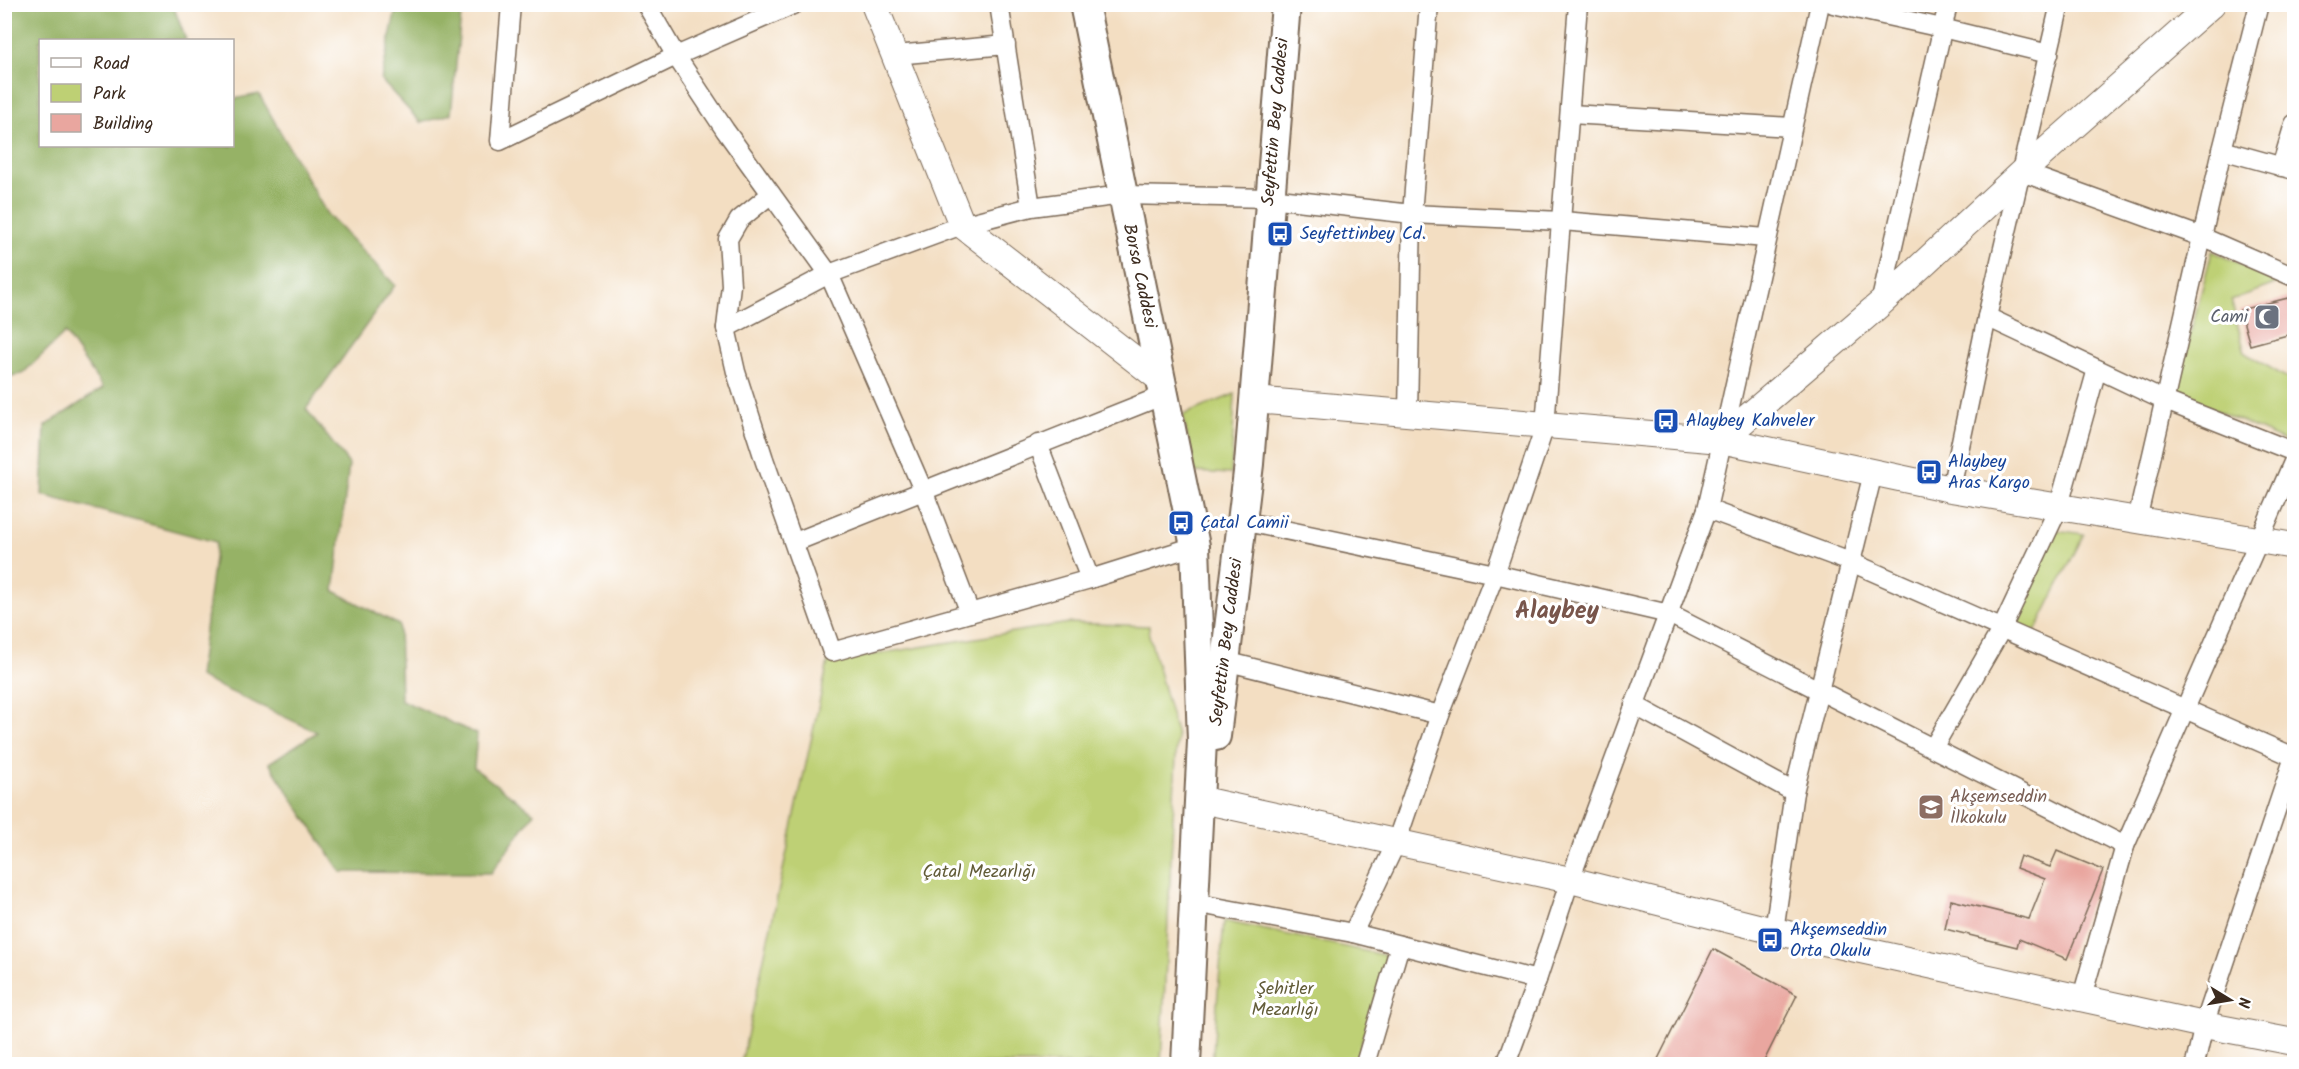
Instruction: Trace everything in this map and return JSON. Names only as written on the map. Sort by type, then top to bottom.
[{"type":"main road","name":"Borsa Caddesi","points":[[1084,4],[1195,546]]},
{"type":"main road","name":"Seyfettin Bey Caddesi","points":[[1196,1065],[1205,800],[1202,741],[1212,663],[1240,533],[1254,400],[1286,4]]},
{"type":"main road","points":[[1195,546],[1211,554],[1227,555],[1240,533]]},
{"type":"main road","name":"Seyfettin Bey Caddesi","points":[[1195,546],[1212,663]]},
{"type":"main road","name":"Seyfettin Bey Caddesi","points":[[1186,1065],[1200,904]]},
{"type":"street","points":[[511,4],[500,141],[676,56],[795,4]]},
{"type":"street","points":[[646,4],[676,56],[725,130],[829,274],[923,490],[970,613]]},
{"type":"street","points":[[795,542],[1038,444],[1162,387],[962,225],[874,4]]},
{"type":"street","points":[[999,4],[1031,207]]},
{"type":"street","points":[[1408,413],[1412,214],[1429,4]]},
{"type":"street","points":[[1353,933],[1396,843],[1440,715],[1495,574],[1545,426],[1578,4]]},
{"type":"street","points":[[1506,1065],[1570,879],[1707,509],[1820,4]]},
{"type":"street","points":[[1833,4],[2049,54]]},
{"type":"street","points":[[1880,303],[1948,4]]},
{"type":"street","points":[[1951,489],[1987,317],[2060,4]]},
{"type":"street","points":[[1721,440],[1880,303],[2022,172],[2212,4]]},
{"type":"street","points":[[2137,520],[2163,400],[2259,4]]},
{"type":"street","points":[[895,55],[1006,45]]},
{"type":"street","points":[[1570,114],[1791,127]]},
{"type":"street","points":[[2223,150],[2288,169],[2295,124]]},
{"type":"street","points":[[2022,172],[2202,237],[2295,278]]},
{"type":"street","points":[[771,194],[739,220],[728,239],[731,285],[726,328],[736,372],[764,459],[832,652],[1090,579],[1195,546]]},
{"type":"street","points":[[726,328],[829,274],[962,225],[1031,207],[1122,195],[1270,198],[1412,214],[1562,221],[1766,238]]},
{"type":"street","points":[[1987,317],[2163,400],[2295,452]]},
{"type":"street","points":[[1933,748],[2001,630],[2058,509],[2097,369]]},
{"type":"street","points":[[1254,400],[1721,440],[1951,489],[2058,509],[2295,546]]},
{"type":"street","points":[[1038,444],[1090,579]]},
{"type":"street","points":[[2082,997],[2126,846],[2184,709],[2295,460]]},
{"type":"street","points":[[1774,931],[1794,792],[1873,473]]},
{"type":"street","points":[[1707,509],[1852,563],[2294,757],[2286,809],[2204,1025],[2195,1065]]},
{"type":"street","points":[[1240,533],[1495,574],[1669,614],[2126,846]]},
{"type":"street","points":[[1212,663],[1440,715]]},
{"type":"street","points":[[1634,705],[1794,792]]},
{"type":"street","points":[[1205,800],[1570,879],[1774,931],[2204,1025],[2295,1042]]},
{"type":"street","points":[[1200,904],[1353,933],[1537,980]]},
{"type":"street","points":[[1365,1065],[1400,945]]},
{"type":"green space","points":[[5,4],[173,5],[186,39],[39,39],[39,147],[234,147],[234,99],[259,94],[327,214],[395,285],[306,409],[349,464],[334,591],[399,625],[401,700],[477,734],[474,768],[534,813],[491,873],[341,872],[269,763],[317,732],[199,677],[216,542],[42,495],[45,426],[103,388],[65,333],[22,374],[5,377]]},
{"type":"green space","points":[[397,4],[462,5],[451,114],[421,123],[381,80]]},
{"type":"green space","points":[[2212,251],[2281,282],[2231,300],[2245,353],[2294,382],[2294,412],[2285,441],[2175,392]]},
{"type":"green space","points":[[1235,394],[1231,474],[1194,472],[1183,415]]},
{"type":"green space","points":[[2056,530],[2084,534],[2031,640],[2009,627]]},
{"type":"green space","name":"Çatal Mezarlığı","points":[[1069,623],[1149,626],[1149,635],[1177,736],[1161,1064],[741,1064],[828,662]]},
{"type":"green space","name":"Şehitler Mezarlığı","points":[[1224,921],[1388,956],[1355,1064],[1212,1064]]},
{"type":"building","name":"Cami","points":[[2288,298],[2295,333],[2250,345],[2240,310]]},
{"type":"building","points":[[2057,851],[2103,870],[2067,959],[2019,939],[2017,947],[1945,929],[1951,900],[2029,919],[2045,879],[2016,868],[2020,856],[2050,867]]},
{"type":"building","points":[[1713,949],[1797,995],[1762,1065],[1655,1065]]},
{"type":"place","name":"Seyfettinbey Cd.","points":[[1280,234]]},
{"type":"place","name":"Cami","points":[[2267,317]]},
{"type":"place","name":"Alaybey Kahveler","points":[[1666,421]]},
{"type":"place","name":"Alaybey Aras Kargo","points":[[1929,472]]},
{"type":"place","name":"Çatal Camii","points":[[1181,523]]},
{"type":"place","name":"Akşemseddin İlkokulu","points":[[1931,807]]},
{"type":"place","name":"Akşemseddin Orta Okulu","points":[[1770,940]]},
{"type":"district","name":"Alaybey","points":[[1557,611]]}]
